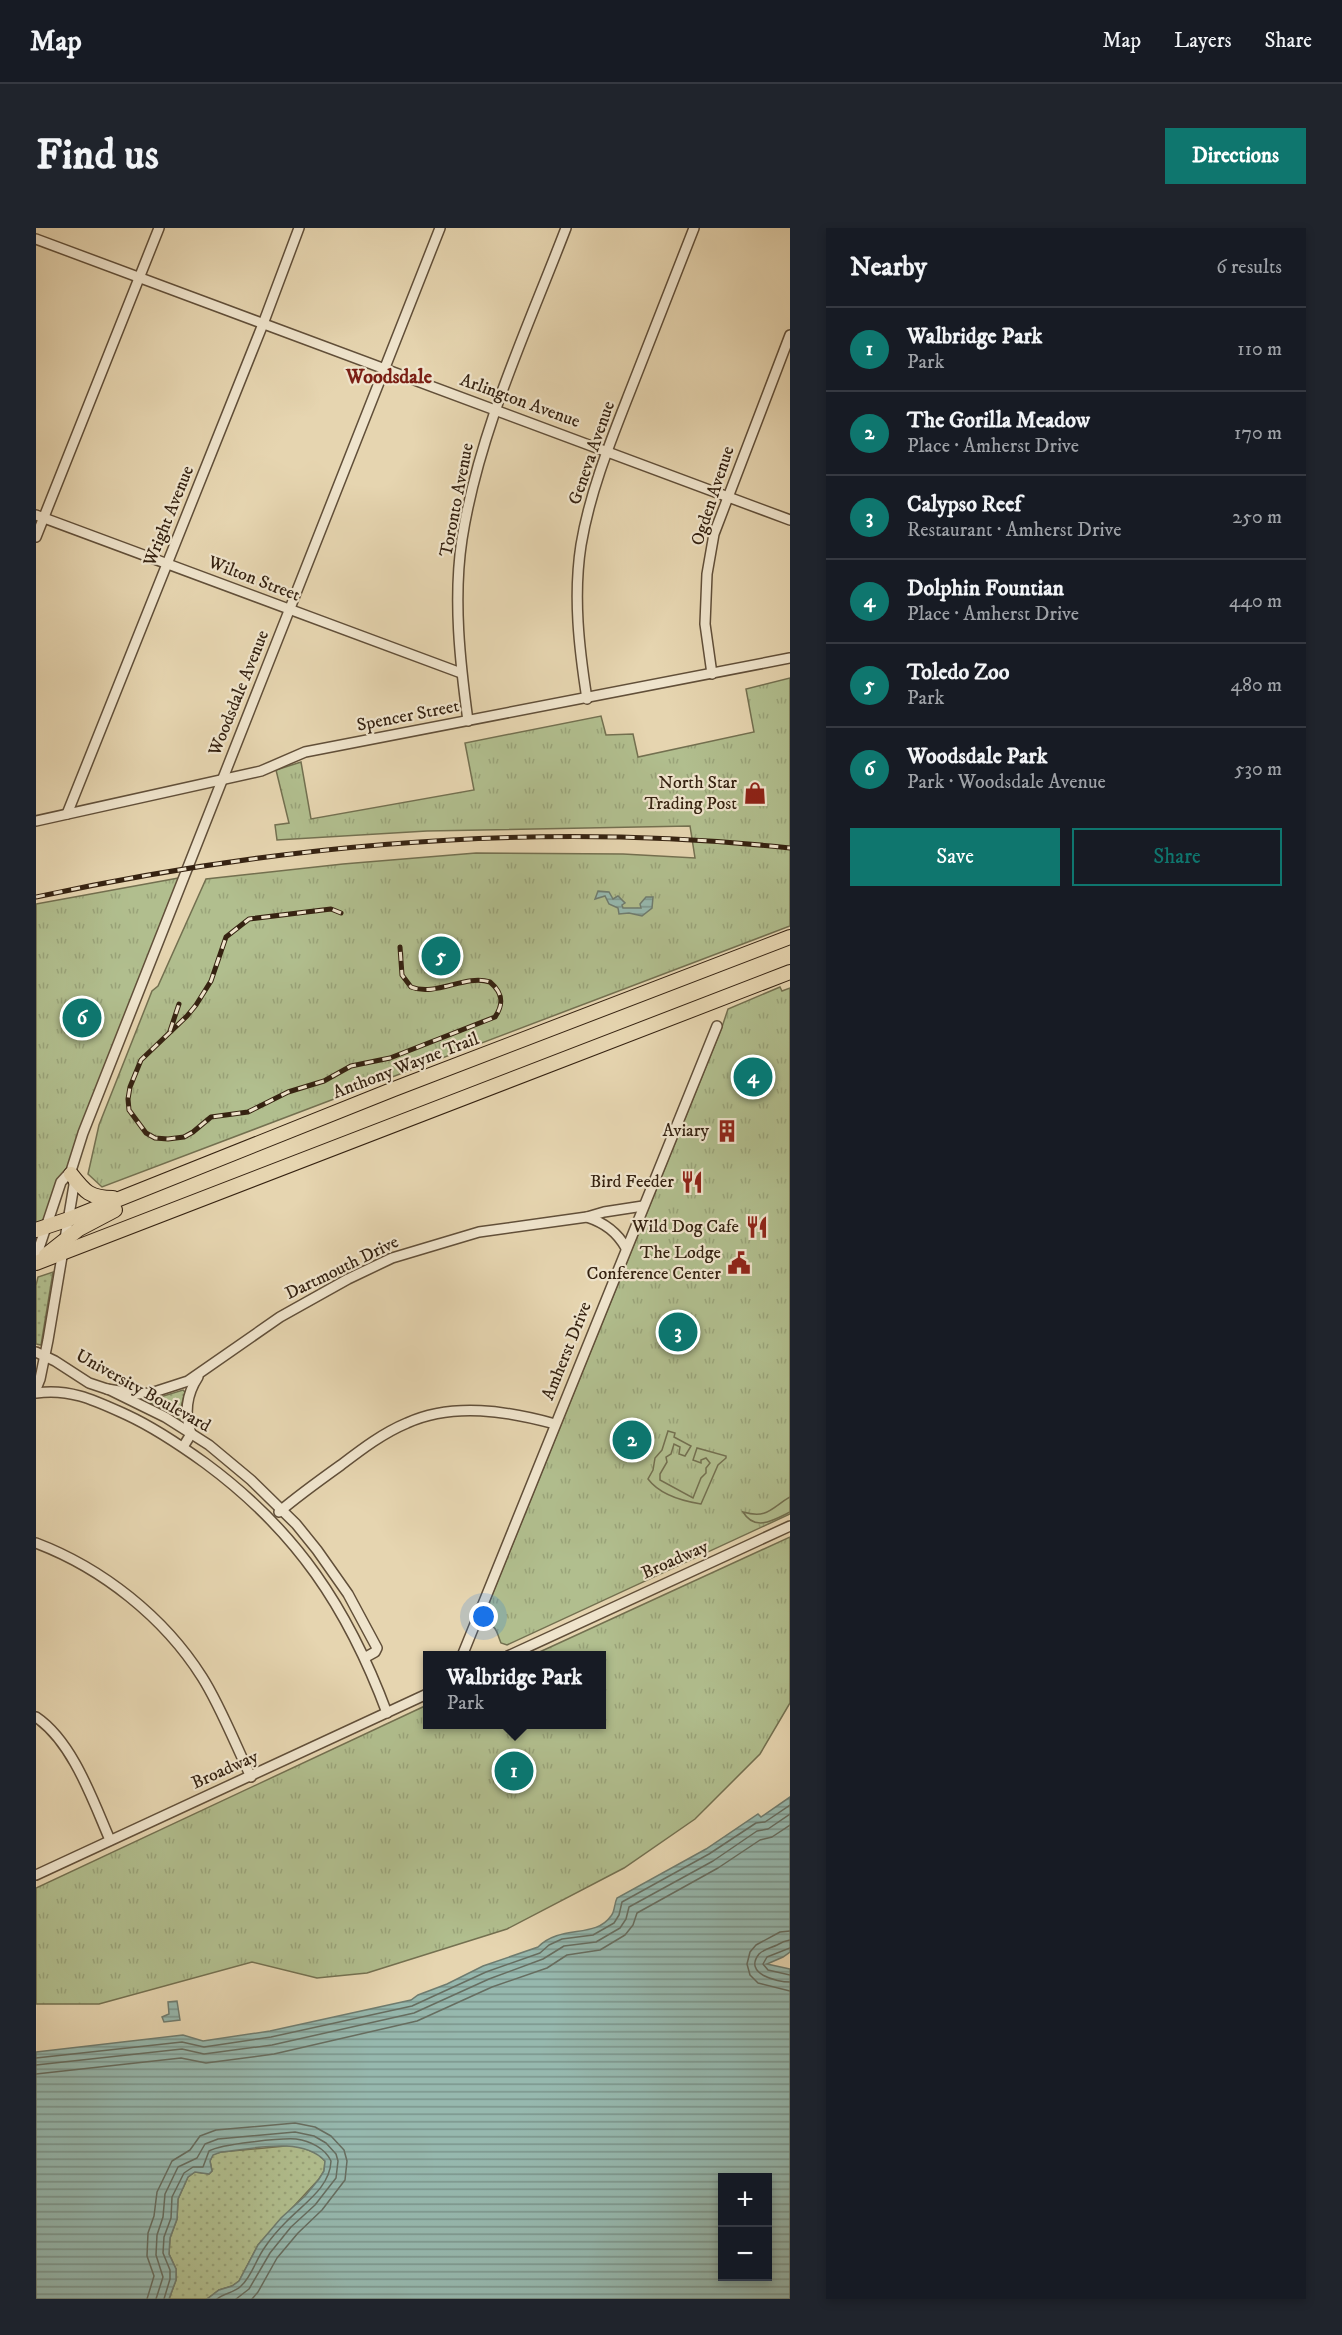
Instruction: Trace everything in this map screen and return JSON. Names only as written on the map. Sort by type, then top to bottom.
[{"type":"highway","name":"Anthony Wayne Trail","points":[[40,1228],[69,1219],[790,937]]},
{"type":"highway","points":[[36,1263],[64,1247],[790,972]]},
{"type":"highway","points":[[64,1247],[79,1229],[108,1212],[166,1190],[202,1166]]},
{"type":"highway","points":[[71,1172],[84,1190],[93,1196],[122,1198]]},
{"type":"street","points":[[36,537],[40,517],[159,228]]},
{"type":"street","name":"Wright Avenue","points":[[67,814],[263,324],[299,228]]},
{"type":"street","name":"Woodsdale Avenue","points":[[36,1257],[40,1228],[61,1182],[71,1172],[87,1122],[440,228]]},
{"type":"street","name":"Toronto Avenue","points":[[468,721],[461,673],[459,597],[462,541],[477,464],[495,410],[566,228]]},
{"type":"street","name":"Geneva Avenue","points":[[587,699],[579,648],[577,596],[580,556],[590,503],[607,451],[694,228]]},
{"type":"street","name":"Arlington Avenue","points":[[36,239],[790,520]]},
{"type":"street","name":"Ogden Avenue","points":[[712,674],[705,624],[707,574],[714,534],[790,335]]},
{"type":"street","name":"Wilton Street","points":[[40,517],[461,673]]},
{"type":"street","name":"Spencer Street","points":[[36,821],[261,771],[305,752],[790,658]]},
{"type":"street","name":"Amherst Drive","points":[[464,1651],[717,1026]]},
{"type":"street","name":"Woodsdale Avenue","points":[[36,1391],[41,1353],[75,1185],[71,1172]]},
{"type":"street","name":"Dartmouth Drive","points":[[104,1388],[137,1394],[175,1387],[200,1375],[280,1317],[348,1279],[392,1258],[479,1232],[587,1217],[603,1212],[643,1206]]},
{"type":"street","points":[[587,1217],[606,1225],[620,1238],[626,1248]]},
{"type":"street","name":"University Boulevard","points":[[41,1353],[71,1372],[144,1406],[191,1434],[230,1462],[282,1509],[318,1550],[363,1619],[377,1648],[375,1652],[366,1657]]},
{"type":"street","points":[[183,1447],[191,1434],[187,1407],[193,1385],[200,1375]]},
{"type":"street","points":[[94,1400],[104,1388]]},
{"type":"street","name":"University Boulevard","points":[[36,1391],[57,1390],[94,1400],[137,1419],[183,1447],[221,1475],[271,1519],[322,1582],[366,1657],[387,1713]]},
{"type":"street","points":[[271,1519],[380,1436],[408,1422],[440,1413],[476,1411],[516,1414],[555,1424]]},
{"type":"street","name":"Broadway","points":[[519,1651],[790,1526]]},
{"type":"street","points":[[36,1543],[84,1566],[139,1605],[171,1635],[203,1678],[251,1777]]},
{"type":"street","name":"Broadway","points":[[36,1875],[423,1696]]},
{"type":"street","points":[[36,1717],[64,1747],[83,1780],[110,1840]]},
{"type":"green space","points":[[790,678],[790,926],[102,1187],[88,1174],[99,1125],[152,991],[158,986],[206,879],[476,853],[623,854],[695,858],[690,826],[427,831],[277,840],[275,825],[289,823],[276,770],[301,762],[311,819],[474,790],[465,743],[601,716],[606,735],[633,734],[638,757],[754,732],[746,689]]},
{"type":"green space","points":[[184,877],[45,1226],[36,1230],[36,904]]},
{"type":"green space","points":[[780,987],[782,991],[790,988],[790,1514],[507,1645],[501,1643],[495,1629],[481,1622],[728,1009]]},
{"type":"green space","points":[[53,1272],[41,1345],[36,1344],[36,1285],[38,1277]]},
{"type":"green space","points":[[183,1390],[185,1392],[181,1407],[182,1420],[177,1420],[147,1401]]},
{"type":"green space","points":[[668,1431],[675,1433],[674,1437],[691,1446],[685,1456],[679,1454],[680,1447],[674,1444],[671,1454],[666,1457],[667,1462],[660,1474],[660,1480],[693,1498],[710,1463],[706,1458],[701,1460],[701,1463],[693,1460],[697,1448],[726,1456],[718,1465],[701,1504],[665,1493],[648,1479]]},
{"type":"green space","points":[[790,1497],[790,1512],[771,1521],[753,1522],[743,1512],[764,1513]]},
{"type":"green space","points":[[790,1537],[790,1703],[760,1754],[695,1819],[624,1868],[507,1929],[367,1973],[317,1978],[252,1962],[99,2004],[36,2004],[36,1888],[423,1707],[423,1729],[606,1729],[606,1651],[542,1651]]},
{"type":"green space","points":[[296,2145],[318,2154],[325,2161],[324,2171],[258,2245],[239,2281],[219,2290],[207,2299],[169,2299],[176,2280],[176,2269],[169,2254],[170,2238],[177,2219],[178,2199],[188,2177],[195,2172],[209,2174],[212,2171],[210,2161],[213,2154]]},
{"type":"water","points":[[598,891],[609,892],[613,899],[618,896],[625,903],[622,905],[623,908],[641,908],[640,904],[646,897],[653,897],[652,908],[642,916],[629,913],[619,914],[618,908],[609,904],[605,896],[595,899]]},
{"type":"water","points":[[790,1797],[790,1952],[767,1964],[790,1969],[790,2299],[207,2299],[219,2290],[239,2281],[258,2245],[281,2218],[305,2196],[324,2171],[325,2161],[315,2153],[290,2146],[276,2146],[221,2152],[213,2155],[210,2161],[212,2171],[209,2174],[195,2172],[188,2177],[178,2199],[177,2219],[170,2238],[169,2254],[176,2269],[176,2280],[169,2299],[36,2299],[36,2052],[183,2035],[203,2041],[270,2031],[411,2000],[483,1966],[538,1947],[557,1936],[587,1930],[604,1923],[612,1914],[617,1898],[706,1849],[758,1814],[761,1817]]},
{"type":"water","points":[[177,2001],[180,2020],[164,2022],[162,2017],[169,2014],[168,2002]]},
{"type":"railway","points":[[36,897],[222,863],[411,842],[601,837],[696,840],[790,848]]},
{"type":"railway","points":[[341,913],[331,909],[249,919],[226,937],[211,981],[196,1005],[141,1060],[130,1087],[128,1099],[129,1110],[146,1133],[155,1138],[184,1137],[211,1117],[248,1112],[288,1092],[324,1081],[351,1066],[390,1058],[495,1017],[500,1008],[501,999],[498,990],[490,982],[471,981],[430,989],[411,987],[402,975],[400,947]]},
{"type":"railway","points":[[170,1031],[179,1004]]},
{"type":"place","name":"North Star Trading Post","points":[[755,793]]},
{"type":"place","name":"Toledo Zoo","points":[[441,956]]},
{"type":"place","name":"Woodsdale Park","points":[[82,1018]]},
{"type":"place","name":"Dolphin Fountian","points":[[753,1077]]},
{"type":"place","name":"Aviary","points":[[727,1131]]},
{"type":"place","name":"Bird Feeder","points":[[692,1182]]},
{"type":"place","name":"Wild Dog Cafe","points":[[757,1227]]},
{"type":"place","name":"The Lodge Conference Center","points":[[739,1263]]},
{"type":"place","name":"Calypso Reef","points":[[678,1332]]},
{"type":"place","name":"The Gorilla Meadow","points":[[632,1440]]},
{"type":"place","name":"Walbridge Park","points":[[514,1771]]},
{"type":"district","name":"Woodsdale","points":[[389,377]]}]
